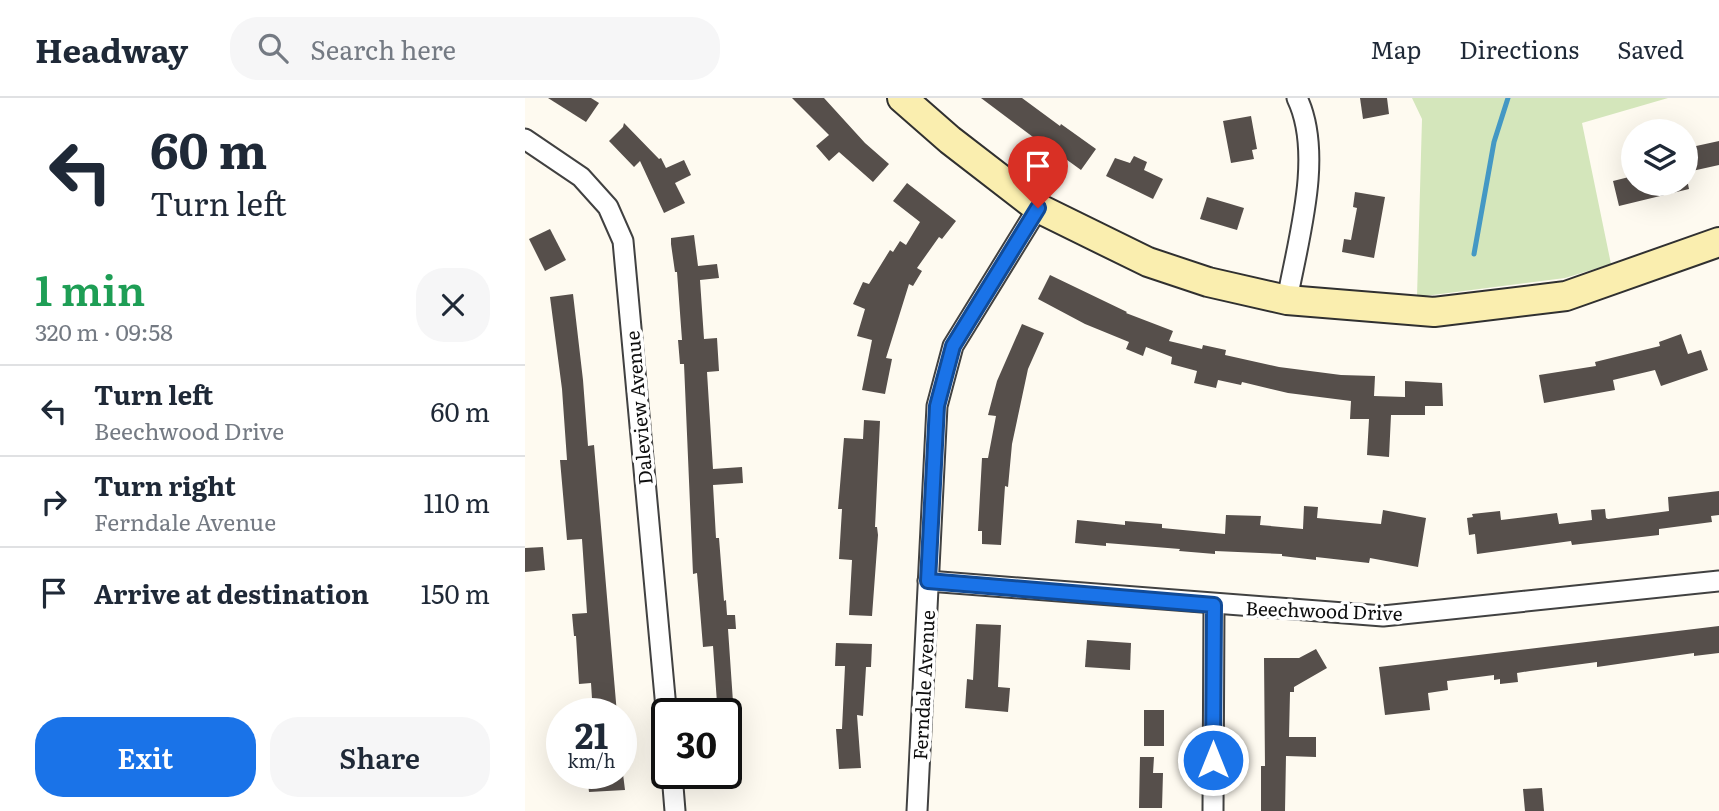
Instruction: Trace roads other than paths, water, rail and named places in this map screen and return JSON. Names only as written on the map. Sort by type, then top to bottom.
[{"type":"street","points":[[902,98],[950,140],[1038,208],[1148,262],[1208,282],[1287,300],[1434,312],[1566,296],[1719,242]]},
{"type":"street","points":[[1287,300],[1310,174],[1304,112],[1297,98]]},
{"type":"street","name":"Daleview Avenue","points":[[525,139],[581,177],[608,207],[623,242],[665,698]]},
{"type":"street","name":"Ferndale Avenue","points":[[918,811],[937,406],[953,346],[1038,208]]},
{"type":"street","name":"Beechwood Drive","points":[[928,581],[1383,616],[1719,582]]},
{"type":"street","points":[[1213,811],[1214,605]]},
{"type":"street","points":[[673,789],[675,811]]},
{"type":"waterway","points":[[1474,254],[1494,142],[1508,98]]}]
